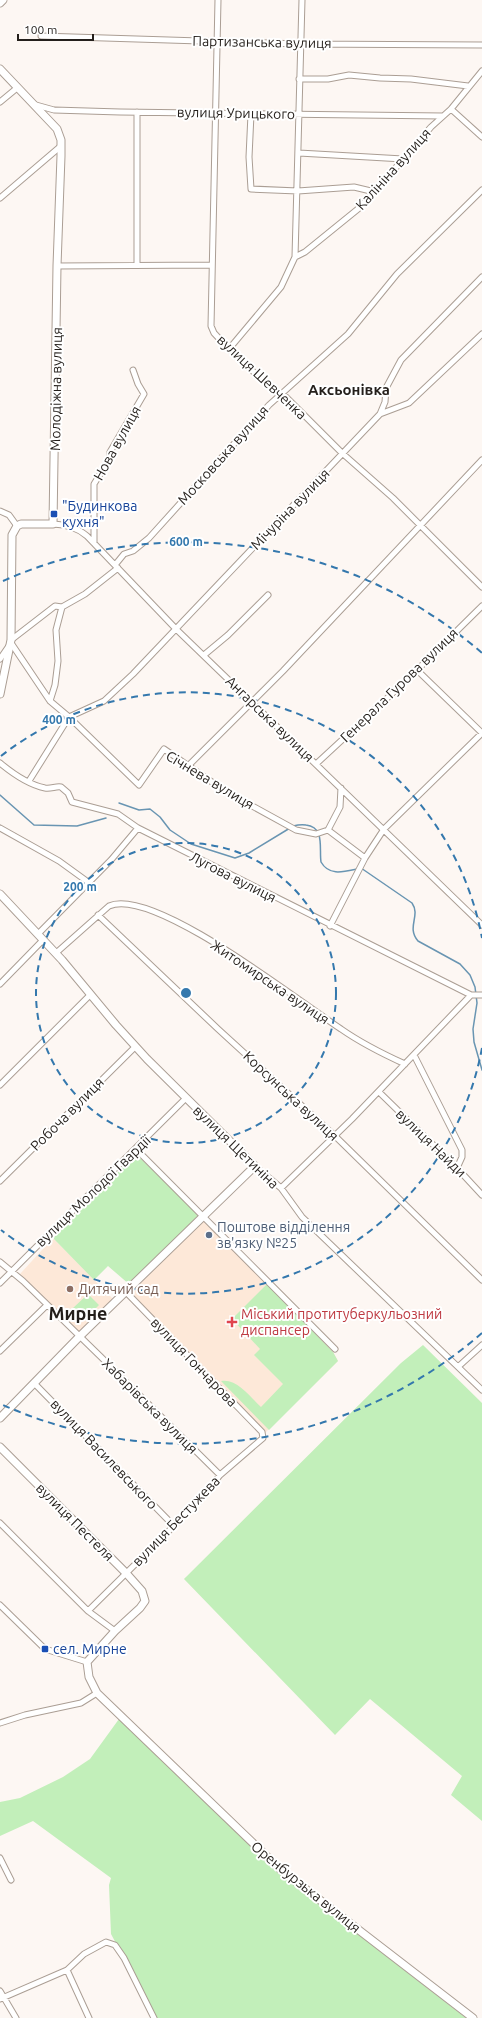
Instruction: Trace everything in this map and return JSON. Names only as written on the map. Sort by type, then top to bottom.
[{"type":"street","name":"вулиця Шевченка","points":[[218,0],[211,265],[211,326],[214,333],[272,389],[280,394],[342,453],[393,498],[482,587]]},
{"type":"street","points":[[229,349],[281,287],[295,257],[298,191],[298,114],[302,0]]},
{"type":"street","name":"Партизанська вулиця","points":[[42,36],[49,38],[216,40],[300,44],[482,45]]},
{"type":"street","name":"Молодіжна вулиця","points":[[0,69],[57,129],[61,140],[54,524]]},
{"type":"street","name":"Калініна вулиця","points":[[295,257],[305,252],[336,227],[375,192],[451,109],[468,86],[482,71]]},
{"type":"street","points":[[299,79],[328,79],[349,75],[380,78],[411,78],[468,86]]},
{"type":"street","points":[[0,102],[17,88]]},
{"type":"street","name":"вулиця Урицького","points":[[31,103],[54,110],[443,116]]},
{"type":"street","points":[[451,109],[482,137]]},
{"type":"street","points":[[137,112],[137,266]]},
{"type":"street","points":[[251,114],[250,157],[252,189],[298,191],[354,187],[375,192]]},
{"type":"street","points":[[0,198],[61,146]]},
{"type":"street","points":[[298,154],[404,159]]},
{"type":"street","name":"Московська вулиця","points":[[0,659],[11,642],[55,606],[62,607],[85,594],[117,566],[124,554],[133,551],[149,538],[280,394],[348,334],[397,274],[482,190]]},
{"type":"street","points":[[58,266],[211,265]]},
{"type":"street","name":"Мічуріна вулиця","points":[[69,717],[104,701],[133,674],[380,414],[385,402],[386,388],[401,360],[482,277]]},
{"type":"street","points":[[380,414],[408,403],[482,334]]},
{"type":"street","name":"Нова вулиця","points":[[94,543],[94,484],[109,460],[110,452],[144,394],[138,384],[133,370]]},
{"type":"street","points":[[188,766],[283,671],[482,460]]},
{"type":"street","points":[[0,511],[9,514],[17,526]]},
{"type":"street","points":[[0,694],[11,642],[12,535],[17,526],[26,524],[54,524]]},
{"type":"street","name":"Ангарська вулиця","points":[[54,524],[69,525],[79,529],[94,543],[176,629],[482,925]]},
{"type":"street","points":[[204,655],[228,635],[268,595]]},
{"type":"street","name":"Генерала Гурова вулиця","points":[[316,764],[417,670],[482,606]]},
{"type":"street","points":[[50,701],[55,686],[58,661],[56,630],[62,607]]},
{"type":"street","points":[[11,642],[50,701],[69,717],[29,781]]},
{"type":"street","points":[[330,926],[360,868],[384,829],[482,733],[417,670]]},
{"type":"street","name":"Січнева вулиця","points":[[69,717],[139,785],[164,749],[225,791],[296,830],[316,834],[326,831]]},
{"type":"street","name":"Лугова вулиця","points":[[0,763],[13,773],[44,788],[61,787],[68,794],[72,802],[118,814],[138,828],[471,996]]},
{"type":"street","points":[[341,788],[340,807],[326,831],[366,858]]},
{"type":"street","points":[[0,828],[59,861],[88,882]]},
{"type":"street","points":[[0,984],[88,882],[111,860],[138,828]]},
{"type":"street","name":"вулиця Щетиніна","points":[[0,894],[56,953],[90,995],[136,1047],[255,1166],[280,1188],[302,1217],[459,1366],[482,1390]]},
{"type":"street","name":"Житомирська вулиця","points":[[56,953],[109,906],[122,903],[143,908],[183,925],[264,974],[342,1030],[378,1052],[405,1064]]},
{"type":"street","name":"Корсунська вулиця","points":[[98,915],[138,951],[218,1029],[335,1136],[482,1280]]},
{"type":"street","points":[[0,1085],[90,995]]},
{"type":"street","points":[[280,1188],[379,1092],[471,996],[482,995]]},
{"type":"street","name":"Робоча вулиця","points":[[0,1181],[136,1047]]},
{"type":"street","points":[[414,1055],[460,1146],[462,1157],[458,1168]]},
{"type":"street","name":"вулиця Найди","points":[[379,1092],[458,1168],[482,1195]]},
{"type":"street","name":"вулиця Молодої Гвардії","points":[[0,1283],[186,1098]]},
{"type":"street","points":[[136,1149],[334,1349]]},
{"type":"street","points":[[0,1418],[78,1337],[255,1166]]},
{"type":"street","name":"Хабарівська вулиця","points":[[0,1262],[47,1305],[220,1475]]},
{"type":"street","name":"вулиця Гончарова","points":[[126,1292],[262,1432]]},
{"type":"street","points":[[0,1351],[47,1305]]},
{"type":"street","points":[[459,1366],[482,1345]]},
{"type":"street","name":"вулиця Василевського","points":[[34,1383],[173,1526]]},
{"type":"street","name":"вулиця Бестужева","points":[[88,1611],[199,1501],[220,1475],[261,1441],[263,1438],[262,1432]]},
{"type":"street","name":"вулиця Пестеля","points":[[0,1447],[126,1573],[142,1591],[145,1601],[140,1608],[115,1631]]},
{"type":"street","points":[[0,1523],[88,1611],[115,1631],[87,1662],[89,1677],[97,1693],[81,1703],[26,1715],[0,1723]]},
{"type":"street","points":[[0,1605],[44,1649],[87,1662]]},
{"type":"street","name":"Оренбурзька вулиця","points":[[97,1693],[281,1870],[473,2018]]},
{"type":"street","points":[[0,1858],[11,1880]]},
{"type":"street","points":[[1,1998],[67,1970],[84,1954],[106,1942],[115,1945],[119,1949],[154,2018]]},
{"type":"street","points":[[67,1970],[88,2018]]},
{"type":"street","points":[[0,1991],[1,1998],[16,2018]]},
{"type":"shaded area","name":"Міський протитуберкульозний диспансер","points":[[204,1219],[333,1352],[338,1361],[265,1433],[131,1293]]},
{"type":"shaded area","name":"Дитячий сад","points":[[53,1238],[113,1299],[79,1332],[20,1274]]},
{"type":"green space","points":[[136,1154],[200,1216],[130,1285],[108,1266],[94,1280],[53,1238]]},
{"type":"green space","points":[[267,1284],[333,1352],[338,1361],[269,1430],[221,1381],[232,1382],[238,1385],[261,1407],[283,1384],[254,1355],[260,1349],[232,1319]]},
{"type":"green space","points":[[88,1294],[99,1305],[84,1320],[73,1308]]},
{"type":"green space","points":[[423,1345],[482,1403],[482,1821],[451,1795],[462,1776],[370,1699],[335,1735],[184,1579],[401,1363]]},
{"type":"green space","points":[[119,1719],[279,1873],[466,2018],[156,2018],[111,1934],[109,1885],[111,1878],[33,1821],[0,1836],[0,1802],[20,1798],[63,1777],[90,1759]]},
{"type":"waterway","points":[[0,795],[34,825],[77,826],[106,818]]},
{"type":"waterway","points":[[119,803],[139,810],[150,809],[160,817],[170,830],[191,844],[235,858],[249,853],[290,828]]},
{"type":"waterway","points":[[293,826],[306,825],[316,830],[320,839],[321,862],[328,869],[337,872],[357,869]]},
{"type":"waterway","points":[[361,868],[412,903],[415,912],[413,931],[418,941],[460,964],[470,975],[475,987],[477,1003],[473,1029],[474,1042],[482,1070]]},
{"type":"place","name":"\"Будинкова кухня\"","points":[[54,514]]},
{"type":"place","name":"Поштове відділення зв'язку №25","points":[[209,1235]]},
{"type":"place","name":"Дитячий сад","points":[[70,1289]]},
{"type":"place","name":"Міський протитуберкульозний диспансер","points":[[232,1322]]},
{"type":"place","name":"сел. Мирне","points":[[45,1649]]},
{"type":"district","name":"Аксьонівка","points":[[349,389]]},
{"type":"district","name":"Мирне","points":[[78,1313]]}]
